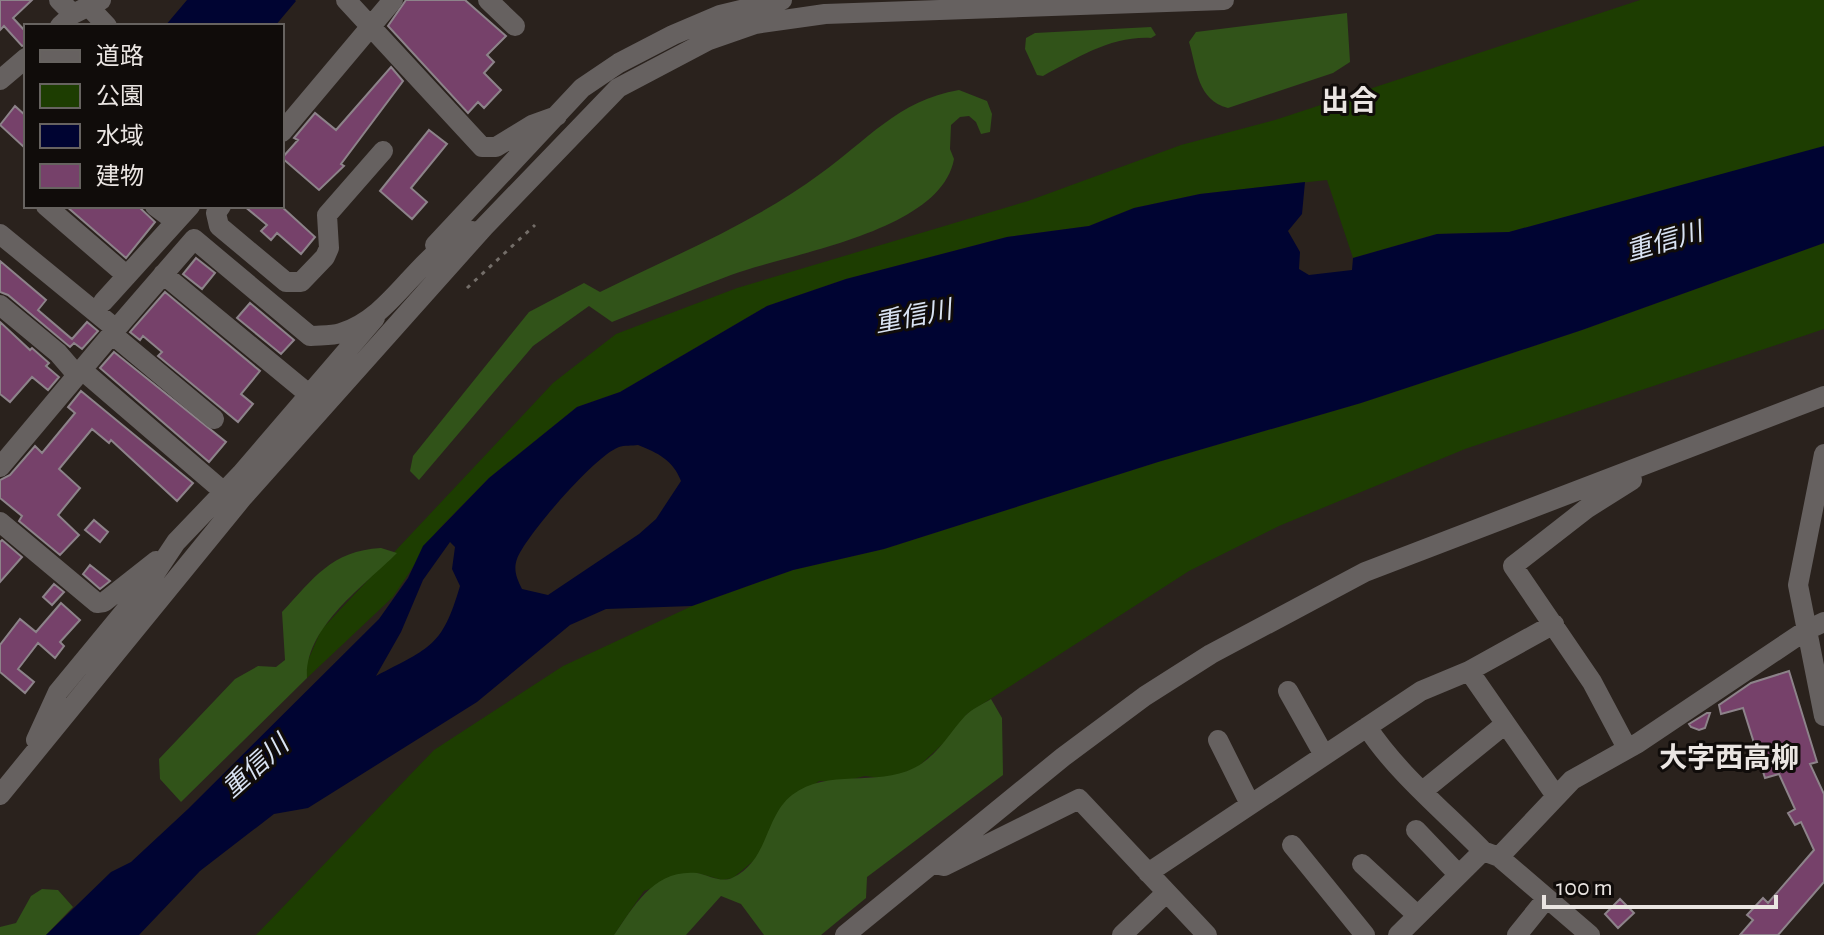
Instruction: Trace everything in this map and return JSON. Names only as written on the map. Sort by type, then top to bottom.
[{"type":"street","points":[[346,0],[482,147],[496,147],[532,125],[618,88],[709,40],[755,24],[825,14],[1224,0]]},
{"type":"street","points":[[284,130],[393,0]]},
{"type":"street","points":[[488,0],[515,26]]},
{"type":"street","points":[[0,795],[224,520],[316,401],[379,312],[418,269],[443,235],[582,88],[619,63],[673,35],[720,15],[782,0]]},
{"type":"street","points":[[77,10],[103,24]]},
{"type":"street","points":[[0,80],[24,60]]},
{"type":"street","points":[[37,748],[39,732],[58,692],[152,578],[166,554],[618,88]]},
{"type":"street","points":[[220,208],[216,213],[219,226],[286,282],[301,282],[325,257],[329,248],[327,215],[383,151]]},
{"type":"street","points":[[48,208],[126,275]]},
{"type":"street","points":[[158,208],[175,221]]},
{"type":"street","points":[[103,302],[188,208]]},
{"type":"street","points":[[418,269],[465,234],[484,227]]},
{"type":"street","points":[[0,234],[214,419]]},
{"type":"street","points":[[0,467],[194,239],[310,336],[341,333],[379,312]]},
{"type":"street","points":[[163,274],[316,401]]},
{"type":"street","points":[[0,305],[224,492]]},
{"type":"street","points":[[845,935],[861,928],[930,863],[1074,748],[1211,654],[1365,572],[1824,396]]},
{"type":"street","points":[[1824,454],[1798,585],[1815,626],[1824,716]]},
{"type":"street","points":[[1627,748],[1592,682],[1513,566],[1594,503],[1639,476],[1644,465]]},
{"type":"street","points":[[0,522],[97,603],[104,602],[208,525],[224,520]]},
{"type":"street","points":[[1805,543],[1824,524]]},
{"type":"street","points":[[1148,873],[1421,691],[1469,671],[1554,624]]},
{"type":"street","points":[[1398,935],[1458,874],[1491,854],[1572,780],[1627,748],[1815,626]]},
{"type":"street","points":[[1469,671],[1556,796]]},
{"type":"street","points":[[1288,691],[1324,755]]},
{"type":"street","points":[[1424,790],[1504,725]]},
{"type":"street","points":[[1367,727],[1386,757],[1491,854],[1590,935]]},
{"type":"street","points":[[1218,740],[1250,804]]},
{"type":"street","points":[[930,863],[944,866],[1079,799],[1207,935]]},
{"type":"street","points":[[1416,830],[1458,874]]},
{"type":"street","points":[[1292,845],[1365,935]]},
{"type":"street","points":[[1362,864],[1417,915]]},
{"type":"street","points":[[1122,935],[1166,893]]},
{"type":"street","points":[[1517,935],[1546,899]]},
{"type":"path","points":[[467,288],[535,225]]},
{"type":"green space","points":[[1640,0],[1824,0],[1824,150],[1509,232],[1437,234],[1353,258],[1327,180],[1200,194],[1134,208],[1089,226],[1007,237],[846,279],[767,306],[620,392],[577,407],[489,478],[438,530],[393,597],[307,678],[306,665],[321,630],[553,383],[616,334],[737,288],[1028,201],[1181,145],[1275,120]]},
{"type":"green space","points":[[1347,13],[1350,62],[1333,73],[1228,108],[1218,104],[1204,91],[1189,42],[1196,32]]},
{"type":"green space","points":[[1151,27],[1156,35],[1151,38],[1108,44],[1043,76],[1037,75],[1025,49],[1026,38],[1035,33]]},
{"type":"green space","points":[[959,90],[987,101],[992,114],[990,132],[981,134],[976,122],[969,116],[960,117],[951,125],[950,149],[954,159],[943,184],[922,205],[860,236],[731,275],[612,322],[589,306],[533,346],[419,480],[410,471],[413,456],[529,312],[584,283],[600,292],[713,238],[795,192],[901,112],[937,95]]},
{"type":"green space","points":[[1824,243],[1824,329],[1465,449],[1279,526],[1189,571],[967,714],[950,737],[918,767],[888,779],[865,776],[844,781],[819,781],[776,817],[757,858],[733,878],[722,880],[697,873],[644,891],[614,935],[256,935],[434,750],[563,666],[692,606],[793,570],[884,549],[1158,462],[1361,403],[1582,330]]},
{"type":"green space","points":[[381,548],[397,553],[325,625],[315,642],[307,678],[181,802],[160,779],[159,759],[235,679],[258,666],[276,667],[285,660],[282,612],[314,578],[349,554]]},
{"type":"green space","points":[[991,699],[1002,718],[1003,775],[867,877],[866,898],[821,935],[764,935],[741,904],[721,896],[686,935],[614,935],[647,891],[669,877],[697,873],[728,879],[744,870],[760,850],[783,804],[792,795],[821,782],[899,774],[914,768],[936,751],[968,713]]},
{"type":"green space","points":[[42,889],[58,890],[73,907],[46,935],[0,935],[0,927],[16,923],[31,896]]},
{"type":"water","points":[[187,0],[296,1],[277,24],[167,24]]},
{"type":"water","name":"重信川","points":[[1824,146],[1824,243],[1582,330],[1361,403],[1158,462],[884,549],[793,570],[692,606],[606,609],[570,625],[477,702],[308,808],[274,814],[200,871],[139,935],[46,935],[111,872],[131,862],[188,809],[379,619],[408,578],[423,546],[489,478],[577,407],[620,392],[767,306],[846,279],[1007,237],[1089,226],[1134,208],[1200,194],[1305,182],[1302,214],[1288,231],[1300,252],[1299,269],[1309,275],[1352,270],[1353,258],[1437,234],[1509,232]],"holes":[[[638,445],[664,458],[681,481],[656,519],[639,534],[548,595],[522,589],[517,578],[517,559],[547,515],[608,453],[621,446]],[[450,542],[455,547],[452,569],[460,586],[447,622],[440,634],[422,651],[376,676],[401,632],[423,580]]]},
{"type":"building","points":[[0,0],[32,0],[13,18],[24,30],[24,46],[4,26],[0,30]]},
{"type":"building","points":[[406,0],[465,0],[506,36],[487,55],[494,62],[484,73],[501,90],[484,108],[478,102],[468,113],[388,26]]},
{"type":"building","points":[[391,67],[403,81],[341,164],[344,166],[319,190],[284,160],[284,156],[315,113],[336,130]]},
{"type":"building","points":[[15,106],[24,114],[24,147],[0,125]]},
{"type":"building","points":[[429,130],[447,144],[411,188],[427,202],[412,219],[380,191]]},
{"type":"building","points":[[68,208],[140,208],[155,222],[126,258]]},
{"type":"building","points":[[246,208],[283,208],[315,237],[301,254],[277,233],[271,240],[261,231],[267,225]]},
{"type":"building","points":[[196,258],[215,273],[202,289],[183,274]]},
{"type":"building","points":[[0,261],[46,300],[38,310],[72,339],[87,322],[98,331],[82,349],[74,343],[70,347],[8,295],[0,292]]},
{"type":"building","points":[[165,292],[260,371],[241,394],[253,404],[238,422],[158,356],[162,352],[143,336],[140,340],[130,332]]},
{"type":"building","points":[[250,303],[294,340],[281,354],[237,318]]},
{"type":"building","points":[[0,322],[49,363],[46,366],[59,377],[48,390],[32,377],[10,402],[0,394]]},
{"type":"building","points":[[114,352],[226,442],[209,462],[100,368]]},
{"type":"building","points":[[81,391],[193,483],[177,501],[111,440],[109,443],[92,429],[59,469],[80,488],[58,515],[79,535],[60,555],[19,521],[22,516],[0,498],[0,480],[10,475],[35,446],[42,453],[75,413],[68,407]]},
{"type":"building","points":[[94,520],[108,532],[100,542],[85,530]]},
{"type":"building","points":[[2,540],[22,557],[0,582],[0,542]]},
{"type":"building","points":[[90,565],[110,581],[100,589],[83,574]]},
{"type":"building","points":[[54,584],[64,592],[52,605],[43,597]]},
{"type":"building","points":[[61,603],[80,620],[60,642],[64,646],[55,658],[38,643],[18,669],[34,682],[25,693],[0,672],[0,645],[20,619],[36,632]]},
{"type":"building","points":[[1789,671],[1817,762],[1810,764],[1824,794],[1824,882],[1778,935],[1740,935],[1753,920],[1747,915],[1763,898],[1768,903],[1814,850],[1801,822],[1795,825],[1788,813],[1795,809],[1779,774],[1765,778],[1743,708],[1721,714],[1719,705],[1751,683]]},
{"type":"building","points":[[1710,713],[1705,728],[1699,730],[1691,727],[1689,724]]},
{"type":"building","points":[[1620,899],[1634,913],[1618,928],[1605,914]]},
{"type":"district","name":"出合","points":[[1349,100]]},
{"type":"district","name":"大字西高柳","points":[[1729,757]]}]
